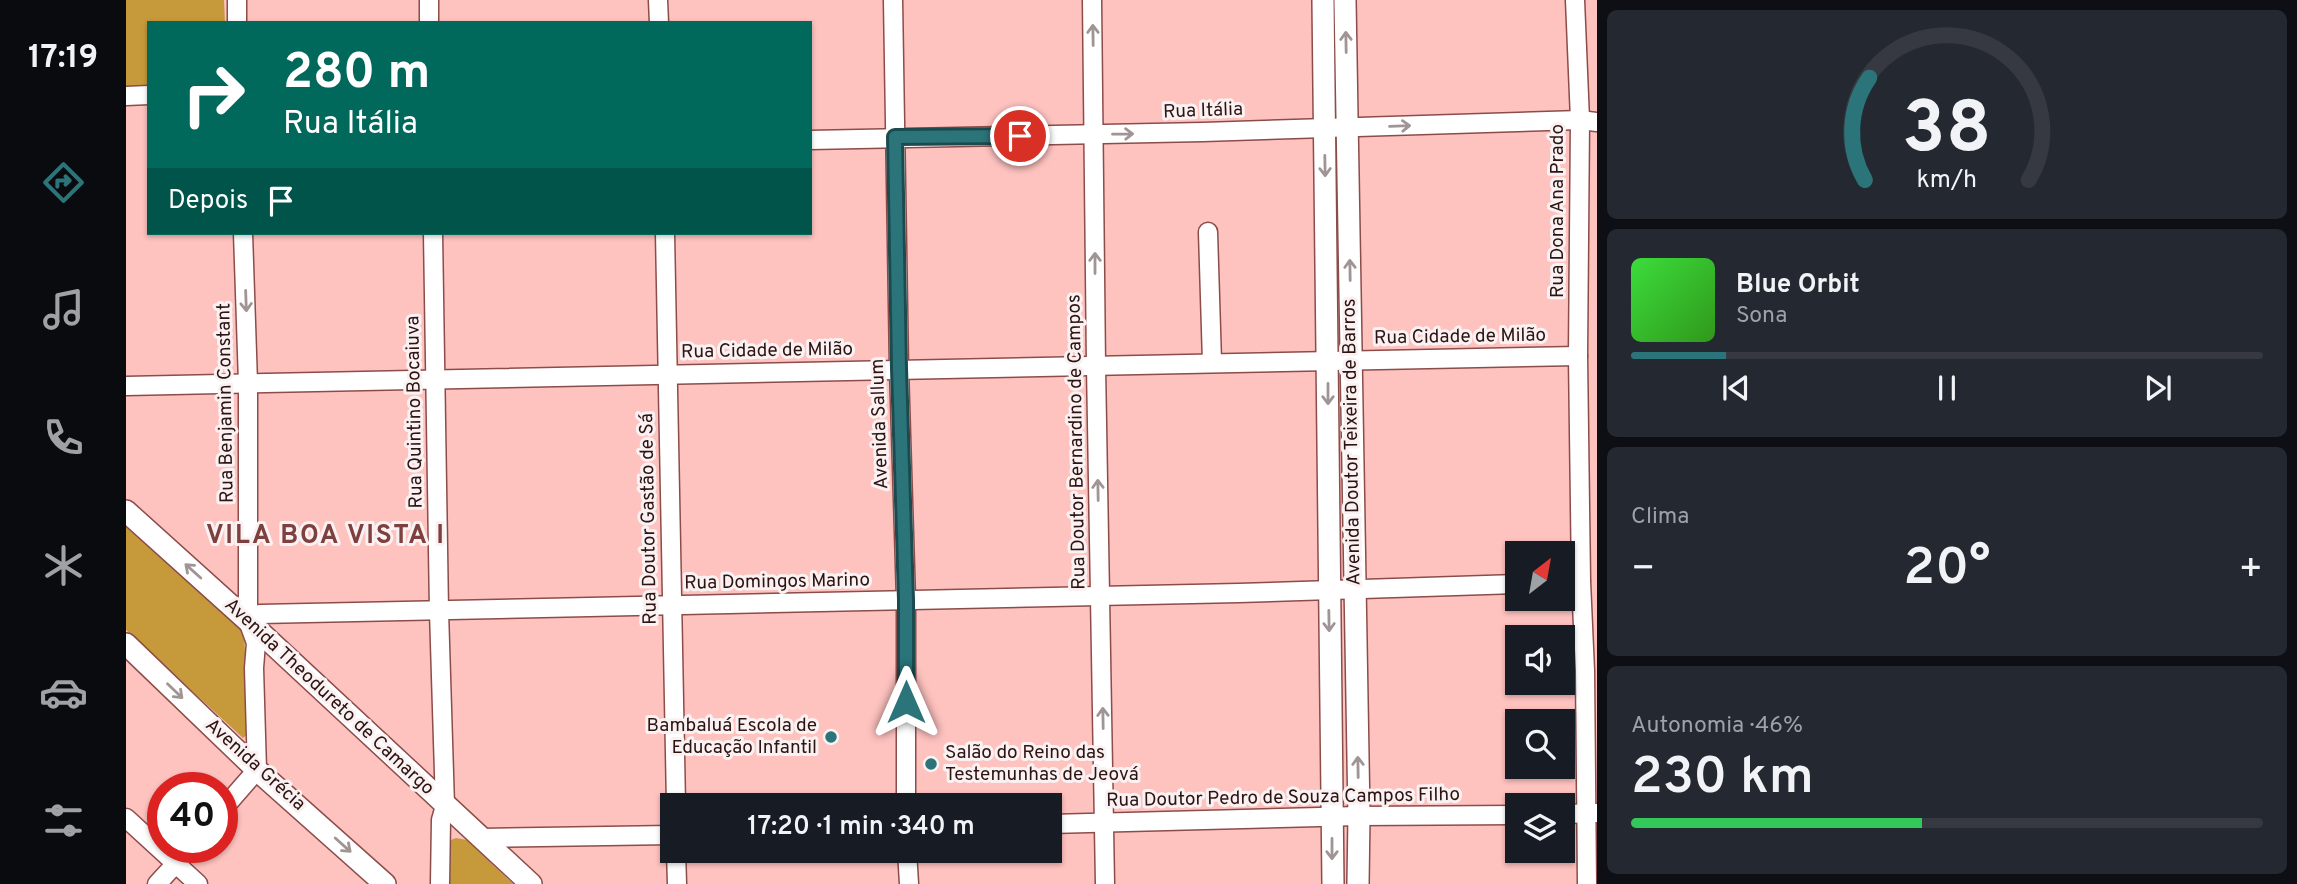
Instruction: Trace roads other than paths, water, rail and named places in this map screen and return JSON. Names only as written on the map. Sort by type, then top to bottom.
[{"type":"main road","name":"Avenida Doutor Teixeira de Barros","points":[[1323,0],[1333,884]]},
{"type":"main road","name":"Avenida Doutor Teixeira de Barros","points":[[1345,0],[1358,884]]},
{"type":"main road","name":"Avenida Theodureto de Camargo","points":[[126,511],[531,884]]},
{"type":"main road","name":"Avenida Grécia","points":[[126,644],[257,770],[385,884]]},
{"type":"street","points":[[237,0],[237,21]]},
{"type":"street","points":[[429,0],[429,21]]},
{"type":"street","points":[[658,0],[659,21]]},
{"type":"street","name":"Avenida Sallum","points":[[893,0],[906,600],[906,793]]},
{"type":"street","name":"Rua Doutor Bernardino de Campos","points":[[1092,0],[1105,884]]},
{"type":"street","name":"Rua Dona Ana Prado","points":[[1573,541],[1588,121],[1576,0]]},
{"type":"street","points":[[126,96],[147,95]]},
{"type":"street","name":"Rua Itália","points":[[812,140],[1588,121]]},
{"type":"street","points":[[1208,232],[1212,362]]},
{"type":"street","name":"Rua Benjamin Constant","points":[[243,235],[248,383],[248,621],[256,643],[254,668],[257,770]]},
{"type":"street","name":"Rua Quintino Bocaiuva","points":[[433,235],[445,806],[441,820],[440,884]]},
{"type":"street","name":"Rua Doutor Gastão de Sá","points":[[665,235],[676,793]]},
{"type":"street","name":"Rua Cidade de Milão","points":[[126,386],[1578,356]]},
{"type":"street","name":"Rua Domingos Marino","points":[[248,621],[260,614],[1329,591],[1505,584]]},
{"type":"street","name":"Rua Dona Ana Prado","points":[[1575,603],[1585,671],[1592,814],[1587,884]]},
{"type":"street","points":[[238,792],[257,770]]},
{"type":"street","name":"Rua Doutor Pedro de Souza Campos Filho","points":[[1062,824],[1505,815]]},
{"type":"street","points":[[126,818],[198,884]]},
{"type":"street","points":[[482,838],[660,835]]},
{"type":"street","points":[[676,863],[677,884]]},
{"type":"street","points":[[908,863],[909,884]]},
{"type":"street","points":[[157,884],[176,864]]},
{"type":"place","name":"Bambaluá Escola de Educação Infantil","points":[[831,737]]},
{"type":"place","name":"Salão do Reino das Testemunhas de Jeová","points":[[931,764]]},
{"type":"district","name":"VILA BOA VISTA I","points":[[326,536]]}]
